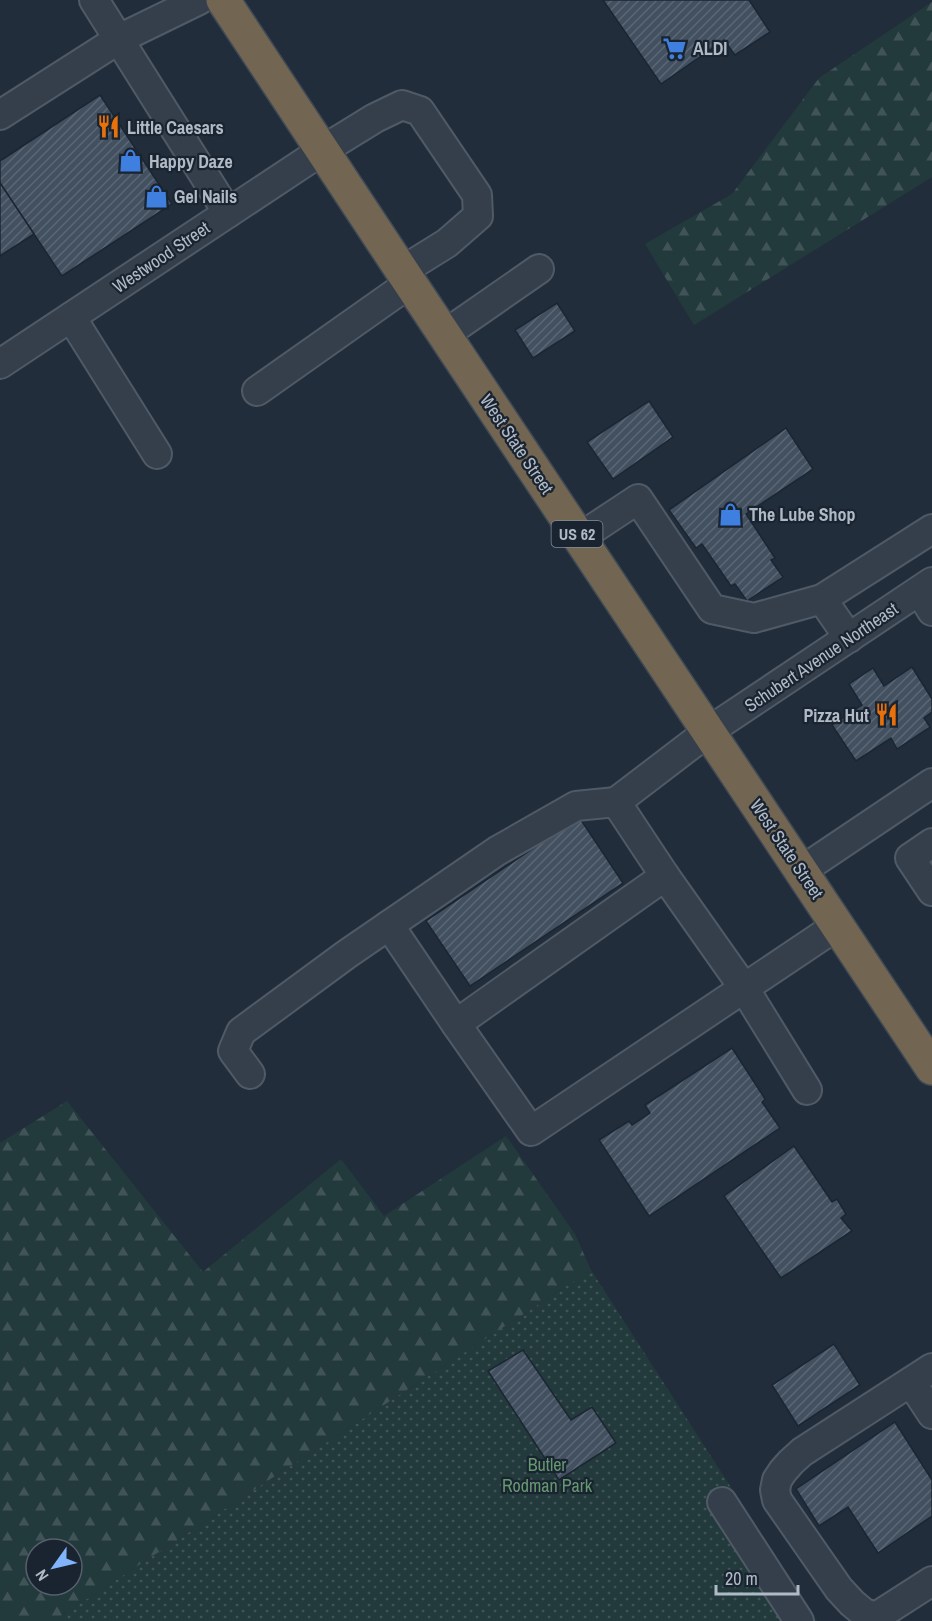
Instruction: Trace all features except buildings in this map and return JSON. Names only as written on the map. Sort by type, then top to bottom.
[{"type":"highway","name":"West State Street","points":[[223,0],[837,925],[926,1049]]},
{"type":"street","points":[[94,0],[228,213]]},
{"type":"street","points":[[0,115],[119,39],[199,0]]},
{"type":"street","name":"Westwood Street","points":[[0,364],[323,150],[375,118],[402,105],[420,111],[477,195],[478,216],[406,277]]},
{"type":"street","points":[[444,335],[539,269]]},
{"type":"street","points":[[257,391],[406,277]]},
{"type":"street","points":[[71,317],[157,454]]},
{"type":"street","points":[[579,537],[638,499],[712,609],[754,618],[822,599],[932,529]]},
{"type":"street","name":"Schubert Avenue Northeast","points":[[616,802],[709,731],[849,638],[928,598]]},
{"type":"street","points":[[822,599],[849,638]]},
{"type":"street","points":[[801,871],[932,783]]},
{"type":"street","points":[[250,1074],[233,1051],[241,1032],[347,954],[497,851],[576,806],[616,802],[744,988],[807,1090]]},
{"type":"street","points":[[932,843],[910,858],[932,891]]},
{"type":"street","points":[[456,1024],[665,876]]},
{"type":"street","points":[[389,926],[531,1131],[837,925]]},
{"type":"street","points":[[932,1414],[922,1375],[802,1452],[783,1471],[777,1480],[775,1490],[777,1500],[839,1589],[864,1613],[877,1619],[932,1581]]},
{"type":"street","points":[[722,1502],[800,1621]]},
{"type":"green space","points":[[932,2],[932,177],[694,325],[645,244],[732,194],[819,78]]},
{"type":"green space","points":[[67,1101],[203,1272],[341,1159],[384,1216],[506,1136],[575,1234],[591,1270],[53,1621],[0,1621],[0,1143]]},
{"type":"green space","name":"Butler Rodman Park","points":[[591,1270],[817,1621],[53,1621]]},
{"type":"place","name":"ALDI","points":[[675,48]]},
{"type":"place","name":"Little Caesars","points":[[109,127]]},
{"type":"place","name":"Happy Daze","points":[[131,161]]},
{"type":"place","name":"Gel Nails","points":[[156,196]]},
{"type":"place","name":"The Lube Shop","points":[[731,514]]},
{"type":"place","name":"Pizza Hut","points":[[887,715]]}]
